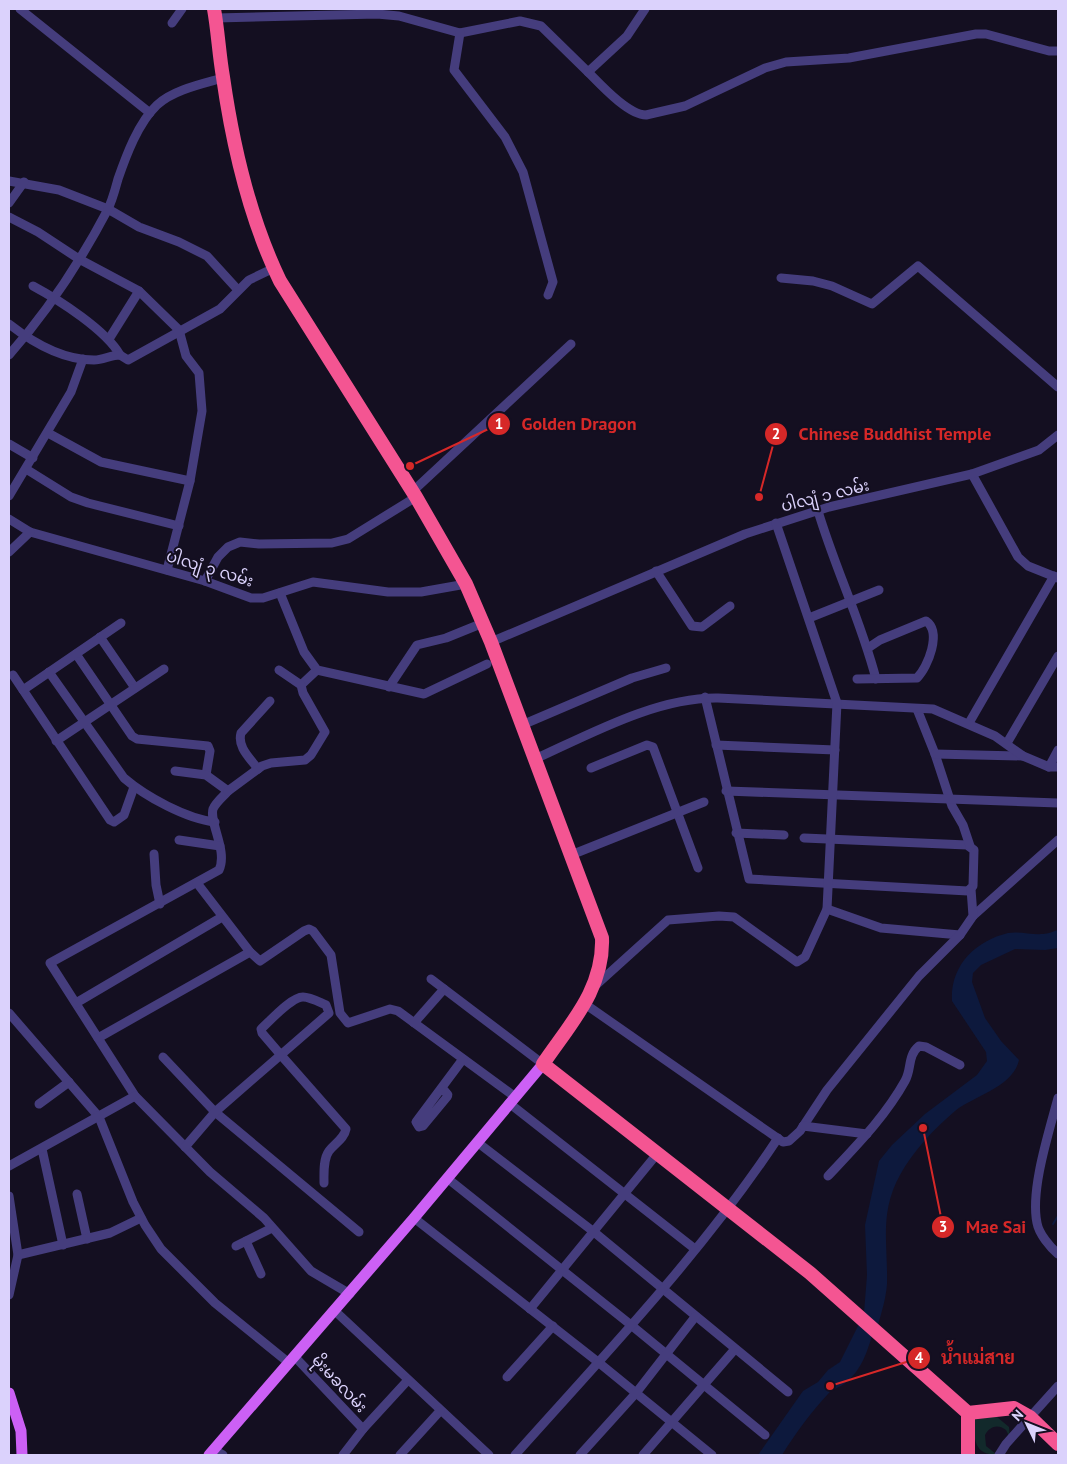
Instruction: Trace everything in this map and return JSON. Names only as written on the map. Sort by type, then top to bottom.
[{"type":"highway","points":[[215,13],[223,78],[240,170],[254,217],[274,268],[415,494],[466,584],[491,642],[602,938],[600,970],[594,986],[584,1004],[542,1064],[810,1273],[968,1413],[968,1455]]},
{"type":"highway","points":[[968,1413],[1014,1408],[1030,1417],[1058,1444]]},
{"type":"main road","points":[[216,1454],[292,1360],[350,1294],[542,1064]]},
{"type":"main road","points":[[9,1393],[12,1412],[20,1432],[22,1455]]},
{"type":"street","points":[[23,9],[150,113]]},
{"type":"street","points":[[172,23],[182,9]]},
{"type":"street","points":[[588,72],[627,36],[645,9]]},
{"type":"street","points":[[215,13],[377,14],[399,16],[460,32],[520,21],[541,26],[608,92],[640,115],[685,106],[765,68],[786,62],[848,58],[976,34],[986,34],[1049,51],[1058,51]]},
{"type":"street","points":[[460,32],[454,70],[506,137],[523,172],[553,282],[548,295]]},
{"type":"street","points":[[9,355],[55,297],[108,210],[119,176],[150,113],[158,104],[182,91],[223,78]]},
{"type":"street","points":[[9,181],[24,182],[59,190],[108,210],[139,227],[179,242],[207,256],[238,290]]},
{"type":"street","points":[[9,203],[24,182]]},
{"type":"street","points":[[9,218],[38,232],[79,259],[139,291],[179,330],[186,356],[199,373],[202,411],[190,481],[167,570]]},
{"type":"street","points":[[781,278],[813,281],[832,286],[872,304],[918,266],[1058,387]]},
{"type":"street","points":[[34,286],[55,297],[109,339],[126,359],[132,358],[179,330],[196,324],[220,309],[249,280],[274,268]]},
{"type":"street","points":[[109,339],[139,291]]},
{"type":"street","points":[[9,324],[23,336],[69,356],[96,360],[120,354]]},
{"type":"street","points":[[205,581],[218,557],[228,548],[240,542],[260,544],[332,543],[348,540],[415,494],[571,344]]},
{"type":"street","points":[[9,496],[12,481],[26,469],[71,392],[83,359]]},
{"type":"street","points":[[48,433],[101,462],[190,481]]},
{"type":"street","name":"ပါလျံ ၁ လမ်း","points":[[491,642],[656,571],[776,523],[972,474],[1039,450],[1058,434]]},
{"type":"street","points":[[9,444],[33,458]]},
{"type":"street","points":[[26,469],[71,497],[179,526]]},
{"type":"street","points":[[969,723],[1056,577],[1024,564],[1018,557],[972,474]]},
{"type":"street","points":[[818,511],[831,555],[868,648],[876,679]]},
{"type":"street","name":"ပါလျံ ၃ လမ်း","points":[[9,519],[30,532],[205,581],[251,598],[263,598],[312,582],[388,592],[421,592],[466,584]]},
{"type":"street","points":[[594,986],[668,920],[719,916],[734,918],[786,955],[801,962],[828,909],[837,704],[776,523]]},
{"type":"street","points":[[9,552],[30,532]]},
{"type":"street","points":[[656,571],[692,626],[702,626],[730,606]]},
{"type":"street","points":[[809,618],[879,590]]},
{"type":"street","points":[[280,593],[304,652],[318,670],[424,694],[486,664]]},
{"type":"street","points":[[857,679],[917,678],[922,673],[934,636],[929,623],[926,621],[880,640],[868,648]]},
{"type":"street","points":[[23,690],[120,623]]},
{"type":"street","points":[[389,687],[417,646],[446,638],[483,623]]},
{"type":"street","points":[[100,637],[135,688]]},
{"type":"street","points":[[76,654],[137,739],[208,746],[210,751],[206,775]]},
{"type":"street","points":[[1007,743],[1058,656]]},
{"type":"street","points":[[522,725],[632,678],[666,668]]},
{"type":"street","points":[[56,741],[164,669]]},
{"type":"street","points":[[280,670],[301,685],[303,693],[325,732],[311,755],[305,760],[271,763],[258,768],[228,791],[214,808],[220,846],[221,865],[219,870],[50,964],[135,1096],[184,1147],[264,1218],[311,1271],[350,1294]]},
{"type":"street","points":[[301,685],[318,670]]},
{"type":"street","points":[[49,672],[114,765],[134,787],[198,820],[215,822]]},
{"type":"street","points":[[13,675],[110,820],[114,822],[124,815],[134,787]]},
{"type":"street","points":[[706,698],[726,791],[749,879],[971,889]]},
{"type":"street","points":[[535,758],[627,718],[673,704],[706,698],[933,709],[969,723],[1007,743],[1023,756]]},
{"type":"street","points":[[258,768],[241,746],[241,733],[270,701]]},
{"type":"street","points":[[917,709],[935,754],[950,800],[963,825],[970,846],[974,850],[971,889],[972,916]]},
{"type":"street","points":[[591,768],[647,745],[653,747],[698,868]]},
{"type":"street","points":[[716,745],[835,750]]},
{"type":"street","points":[[935,754],[1023,756],[1054,767],[1058,750]]},
{"type":"street","points":[[175,771],[206,775],[228,791]]},
{"type":"street","points":[[726,791],[1058,803]]},
{"type":"street","points":[[571,855],[704,802]]},
{"type":"street","points":[[736,833],[784,835]]},
{"type":"street","points":[[804,838],[970,846]]},
{"type":"street","points":[[179,840],[220,846]]},
{"type":"street","points":[[584,1004],[783,1142],[789,1141],[803,1126],[827,1090],[907,992],[960,934],[972,916],[1058,840]]},
{"type":"street","points":[[154,854],[155,878],[160,904]]},
{"type":"street","points":[[197,883],[250,952],[260,961],[304,931],[309,929],[313,931],[331,955],[340,1013],[344,1021]]},
{"type":"street","points":[[828,909],[882,928],[960,934]]},
{"type":"street","points":[[76,1003],[222,917]]},
{"type":"street","points":[[98,1038],[250,952]]},
{"type":"street","points":[[430,979],[542,1064]]},
{"type":"street","points":[[414,1023],[444,989]]},
{"type":"street","points":[[324,1183],[324,1164],[328,1152],[344,1135],[346,1129],[262,1033],[261,1029],[291,1002],[302,997],[326,1005],[348,1023],[390,1009],[398,1011],[463,1059],[625,1194],[695,1249]]},
{"type":"street","points":[[184,1147],[214,1112],[327,1016],[329,1009]]},
{"type":"street","name":"မိုးမခလမ်း","points":[[9,1014],[99,1117],[141,1218],[161,1249],[215,1303],[292,1360],[363,1429]]},
{"type":"street","points":[[828,1176],[892,1104],[907,1078],[911,1056],[919,1046],[926,1047],[960,1065]]},
{"type":"street","points":[[163,1057],[214,1112],[359,1232]]},
{"type":"street","points":[[443,1089],[463,1059]]},
{"type":"street","points":[[39,1104],[69,1082]]},
{"type":"street","points":[[9,1166],[135,1096]]},
{"type":"street","points":[[1058,1098],[1035,1200],[1037,1225],[1050,1247],[1058,1254]]},
{"type":"street","points":[[803,1126],[867,1134]]},
{"type":"street","points":[[515,1455],[662,1289],[728,1208],[778,1138]]},
{"type":"street","points":[[477,1142],[594,1232],[788,1392]]},
{"type":"street","points":[[42,1148],[63,1245]]},
{"type":"street","points":[[530,1309],[657,1154]]},
{"type":"street","points":[[447,1178],[631,1325],[764,1435]]},
{"type":"street","points":[[77,1194],[87,1239]]},
{"type":"street","points":[[9,1196],[18,1255],[9,1294]]},
{"type":"street","points":[[18,1255],[110,1233],[141,1218]]},
{"type":"street","points":[[414,1218],[673,1422],[710,1455]]},
{"type":"street","points":[[236,1246],[272,1228]]},
{"type":"street","points":[[246,1241],[261,1274]]},
{"type":"street","points":[[335,1311],[489,1455]]},
{"type":"street","points":[[580,1455],[636,1393],[695,1317]]},
{"type":"street","points":[[507,1377],[553,1326]]},
{"type":"street","points":[[643,1455],[735,1349]]},
{"type":"street","points":[[343,1455],[363,1429],[408,1380]]},
{"type":"street","points":[[999,1455],[1058,1386]]},
{"type":"street","points":[[400,1455],[440,1411]]},
{"type":"green space","points":[[974,1416],[997,1417],[1009,1427],[1010,1438],[1006,1430],[997,1427],[989,1430],[985,1435],[986,1446],[996,1454],[988,1454],[978,1448]]},
{"type":"water","points":[[1058,930],[1058,948],[1045,950],[1015,949],[981,965],[973,973],[972,982],[985,1018],[1001,1041],[1019,1060],[1009,1077],[1001,1084],[955,1111],[939,1125],[924,1141],[900,1175],[889,1202],[886,1229],[887,1284],[878,1325],[864,1313],[867,1275],[865,1225],[879,1161],[892,1145],[925,1114],[977,1075],[987,1061],[986,1052],[952,1001],[952,988],[960,966],[975,949],[996,937],[1008,933],[1043,934]]},
{"type":"water","points":[[859,1324],[872,1336],[865,1356],[855,1374],[844,1384],[830,1392],[804,1423],[782,1455],[758,1455],[803,1391],[818,1382],[828,1370],[840,1362]]},
{"type":"waterway","points":[[1053,1224],[1058,1216]]},
{"type":"place","name":"Golden Dragon","points":[[410,466]]},
{"type":"place","name":"Chinese Buddhist Temple","points":[[759,497]]},
{"type":"place","name":"Mae Sai","points":[[923,1128]]},
{"type":"place","name":"น้ำแม่สาย","points":[[830,1386]]}]
